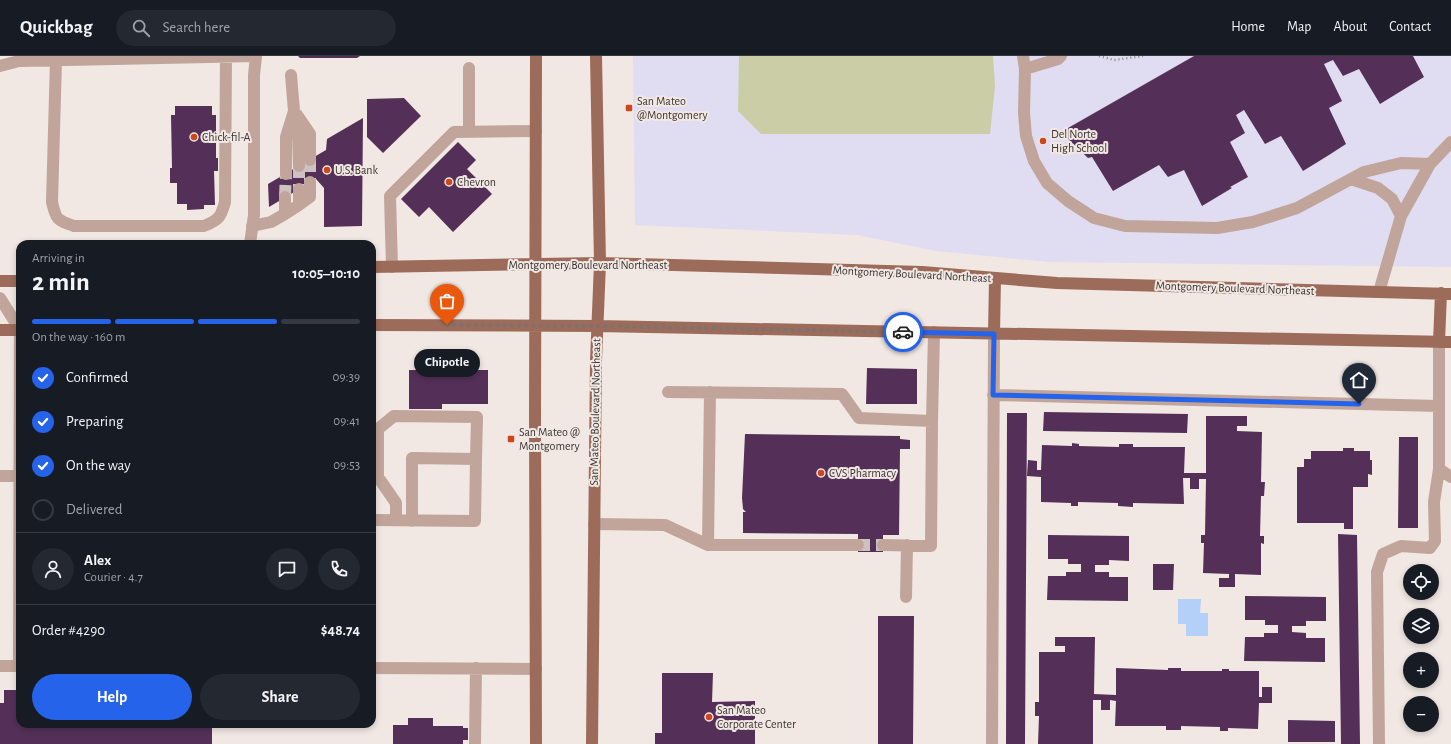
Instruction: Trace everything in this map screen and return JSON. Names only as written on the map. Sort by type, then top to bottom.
[{"type":"main road","points":[[536,56],[536,744]]},
{"type":"main road","name":"San Mateo Boulevard Northeast","points":[[592,744],[597,326],[600,263],[596,56]]},
{"type":"main road","name":"Montgomery Boulevard Northeast","points":[[376,267],[600,263],[922,272],[1064,283],[1446,293]]},
{"type":"main road","points":[[994,334],[995,278]]},
{"type":"main road","points":[[0,281],[16,281]]},
{"type":"main road","points":[[376,325],[535,325],[1445,342],[1446,293]]},
{"type":"main road","points":[[0,330],[16,330]]},
{"type":"lane","points":[[0,66],[19,61],[256,56],[254,75],[254,215],[250,240]]},
{"type":"lane","points":[[1023,56],[1025,69],[1024,113],[1026,136],[1034,161],[1047,182],[1068,201],[1094,218],[1125,226],[1217,228],[1246,223],[1297,208],[1364,172],[1401,163],[1430,164]]},
{"type":"lane","points":[[1025,69],[1058,59],[1061,56]]},
{"type":"lane","points":[[56,60],[52,202],[55,215],[63,222],[74,226],[204,226],[212,223],[221,216],[225,202],[226,57]]},
{"type":"lane","points":[[469,68],[470,132]]},
{"type":"lane","points":[[291,75],[294,111],[298,134],[299,166]]},
{"type":"lane","points":[[294,111],[310,134],[310,160]]},
{"type":"lane","points":[[286,174],[286,137],[294,111]]},
{"type":"lane","points":[[392,267],[390,196],[454,132],[536,131]]},
{"type":"lane","points":[[1379,292],[1401,216],[1430,164],[1451,142]]},
{"type":"lane","points":[[1350,179],[1378,188],[1392,199],[1401,216]]},
{"type":"lane","points":[[252,226],[271,222],[310,197],[310,182]]},
{"type":"lane","points":[[299,189],[299,205]]},
{"type":"lane","points":[[285,197],[285,214]]},
{"type":"lane","points":[[0,298],[16,324]]},
{"type":"lane","points":[[883,545],[931,546],[934,332]]},
{"type":"lane","points":[[992,744],[994,334]]},
{"type":"lane","points":[[1379,744],[1378,572],[1383,554],[1401,546],[1430,548],[1435,542],[1434,502],[1445,426],[1439,406],[1445,342]]},
{"type":"lane","points":[[668,392],[842,394],[859,418],[932,421]]},
{"type":"lane","points":[[708,545],[710,392]]},
{"type":"lane","points":[[993,395],[1439,406]]},
{"type":"lane","points":[[376,520],[475,521],[477,417],[394,416],[378,430],[378,477],[396,503],[396,520]]},
{"type":"lane","points":[[412,521],[412,458],[476,459]]},
{"type":"lane","points":[[1439,469],[1451,477]]},
{"type":"lane","points":[[0,476],[16,476]]},
{"type":"lane","points":[[594,524],[665,525],[708,545],[858,545]]},
{"type":"lane","points":[[906,597],[907,546]]},
{"type":"lane","points":[[0,666],[16,666]]},
{"type":"lane","points":[[376,668],[536,669]]},
{"type":"lane","points":[[475,744],[476,668]]},
{"type":"path","points":[[1099,56],[1114,60],[1144,56]]},
{"type":"shaded area","name":"Del Norte High School","points":[[633,56],[1451,56],[1451,267],[1050,262],[936,251],[857,235],[635,225]]},
{"type":"green space","points":[[739,56],[993,56],[995,86],[990,134],[761,134],[738,111]]},
{"type":"water","points":[[1178,599],[1201,599],[1200,613],[1208,613],[1208,636],[1186,636],[1186,624],[1178,624]]},
{"type":"building","points":[[298,56],[360,56],[357,58],[300,58]]},
{"type":"building","points":[[1194,56],[1413,56],[1424,77],[1380,104],[1359,69],[1343,76],[1333,60],[1324,64],[1342,101],[1329,108],[1346,144],[1303,171],[1281,136],[1265,144],[1244,110],[1236,115],[1245,133],[1230,142],[1248,177],[1230,187],[1232,188],[1202,206],[1184,170],[1168,177],[1159,165],[1113,191],[1092,157],[1088,158],[1061,132]]},
{"type":"building","points":[[404,98],[421,116],[383,153],[367,137],[367,99]]},
{"type":"building","name":"Chick-fil-A","points":[[175,106],[212,106],[212,115],[216,115],[216,158],[218,158],[218,171],[214,171],[215,205],[204,205],[204,209],[187,210],[187,204],[177,204],[177,183],[170,183],[170,168],[172,168],[171,115],[175,115]]},
{"type":"building","name":"U.S. Bank","points":[[363,118],[362,226],[324,227],[324,188],[316,179],[269,207],[268,184],[326,150],[327,139]]},
{"type":"building","name":"Chevron","points":[[458,142],[476,160],[467,169],[492,194],[453,232],[429,207],[419,217],[401,199]]},
{"type":"building","points":[[867,368],[917,369],[917,404],[866,404]]},
{"type":"building","points":[[409,370],[488,370],[488,404],[442,404],[442,409],[409,409]]},
{"type":"building","points":[[1044,412],[1188,414],[1187,433],[1043,431]]},
{"type":"building","points":[[1007,413],[1027,413],[1025,744],[1006,744]]},
{"type":"building","points":[[1206,416],[1247,416],[1247,426],[1237,426],[1237,431],[1262,432],[1261,482],[1265,482],[1264,496],[1261,496],[1260,536],[1264,536],[1264,544],[1261,543],[1261,575],[1235,574],[1235,587],[1219,587],[1219,578],[1229,578],[1229,574],[1203,573],[1204,543],[1201,543],[1201,535],[1205,535],[1206,479],[1199,479],[1199,489],[1190,489],[1190,478],[1183,478],[1184,504],[1133,503],[1133,507],[1118,506],[1118,503],[1078,502],[1078,506],[1071,506],[1071,503],[1041,502],[1041,477],[1027,476],[1028,460],[1037,461],[1037,470],[1041,470],[1042,445],[1072,446],[1072,443],[1079,444],[1079,446],[1119,447],[1119,444],[1133,444],[1133,447],[1185,447],[1184,473],[1206,473]]},
{"type":"building","name":"CVS Pharmacy","points":[[745,434],[900,436],[900,439],[910,440],[910,449],[900,449],[899,535],[883,535],[883,552],[858,552],[858,534],[743,533],[743,512],[746,512],[743,509],[742,498]]},
{"type":"building","points":[[1399,437],[1418,437],[1418,528],[1398,528]]},
{"type":"building","points":[[1343,448],[1354,448],[1354,451],[1370,451],[1370,460],[1372,460],[1372,475],[1368,474],[1368,487],[1353,487],[1353,529],[1344,529],[1344,523],[1297,523],[1297,467],[1304,467],[1304,459],[1311,459],[1311,451],[1343,451]]},
{"type":"building","points":[[1338,534],[1357,535],[1360,744],[1341,744]]},
{"type":"building","points":[[1048,535],[1129,536],[1129,561],[1109,560],[1109,565],[1095,565],[1095,572],[1109,572],[1109,577],[1128,577],[1128,601],[1047,600],[1048,576],[1066,576],[1066,572],[1081,572],[1081,564],[1068,564],[1068,559],[1048,559]]},
{"type":"building","points":[[1153,564],[1174,564],[1173,590],[1153,590]]},
{"type":"building","points":[[1245,596],[1326,597],[1326,621],[1306,621],[1306,626],[1292,626],[1292,632],[1306,633],[1306,638],[1325,638],[1325,662],[1244,661],[1245,637],[1264,637],[1264,633],[1278,633],[1278,625],[1265,625],[1265,620],[1245,620]]},
{"type":"building","points":[[878,616],[914,616],[913,744],[878,744]]},
{"type":"building","points":[[1055,637],[1095,637],[1094,694],[1116,695],[1116,668],[1168,670],[1168,668],[1181,668],[1181,671],[1222,671],[1222,669],[1229,669],[1229,671],[1259,671],[1259,697],[1262,697],[1262,687],[1272,687],[1272,703],[1259,703],[1258,729],[1228,728],[1228,731],[1220,731],[1220,727],[1181,726],[1181,730],[1166,730],[1166,726],[1115,726],[1116,701],[1110,700],[1110,710],[1101,710],[1101,700],[1093,700],[1093,744],[1038,744],[1039,716],[1035,716],[1035,702],[1039,702],[1039,652],[1065,652],[1065,646],[1055,646]]},
{"type":"building","name":"San Mateo Corporate Center","points":[[662,673],[713,673],[712,702],[755,701],[755,744],[655,744],[655,733],[662,733]]},
{"type":"building","points":[[4,690],[16,690],[16,728],[212,728],[212,744],[0,744],[0,703],[4,703]]},
{"type":"building","points":[[408,718],[433,718],[433,726],[463,726],[463,728],[468,728],[468,740],[463,740],[463,744],[393,744],[393,725],[408,725]]},
{"type":"building","points":[[1288,720],[1335,721],[1335,742],[1288,742]]},
{"type":"tunnel","points":[[310,160],[310,182]]},
{"type":"tunnel","points":[[299,166],[299,189]]},
{"type":"tunnel","points":[[285,197],[286,174]]},
{"type":"tunnel","points":[[858,545],[883,545]]},
{"type":"way so far","points":[[447,325],[597,326],[903,332]]},
{"type":"place","name":"San Mateo @Montgomery","points":[[629,108]]},
{"type":"place","name":"Chick-fil-A","points":[[194,137]]},
{"type":"place","name":"Del Norte High School","points":[[1043,141]]},
{"type":"place","name":"U.S. Bank","points":[[327,170]]},
{"type":"place","name":"Chevron","points":[[449,182]]},
{"type":"place","name":"Chipotle","points":[[447,325]]},
{"type":"place","name":"San Mateo @ Montgomery","points":[[511,439]]},
{"type":"place","name":"CVS Pharmacy","points":[[821,473]]},
{"type":"place","name":"San Mateo Corporate Center","points":[[709,717]]},
{"type":"route","points":[[903,332],[994,334],[993,395],[1359,404]]}]
